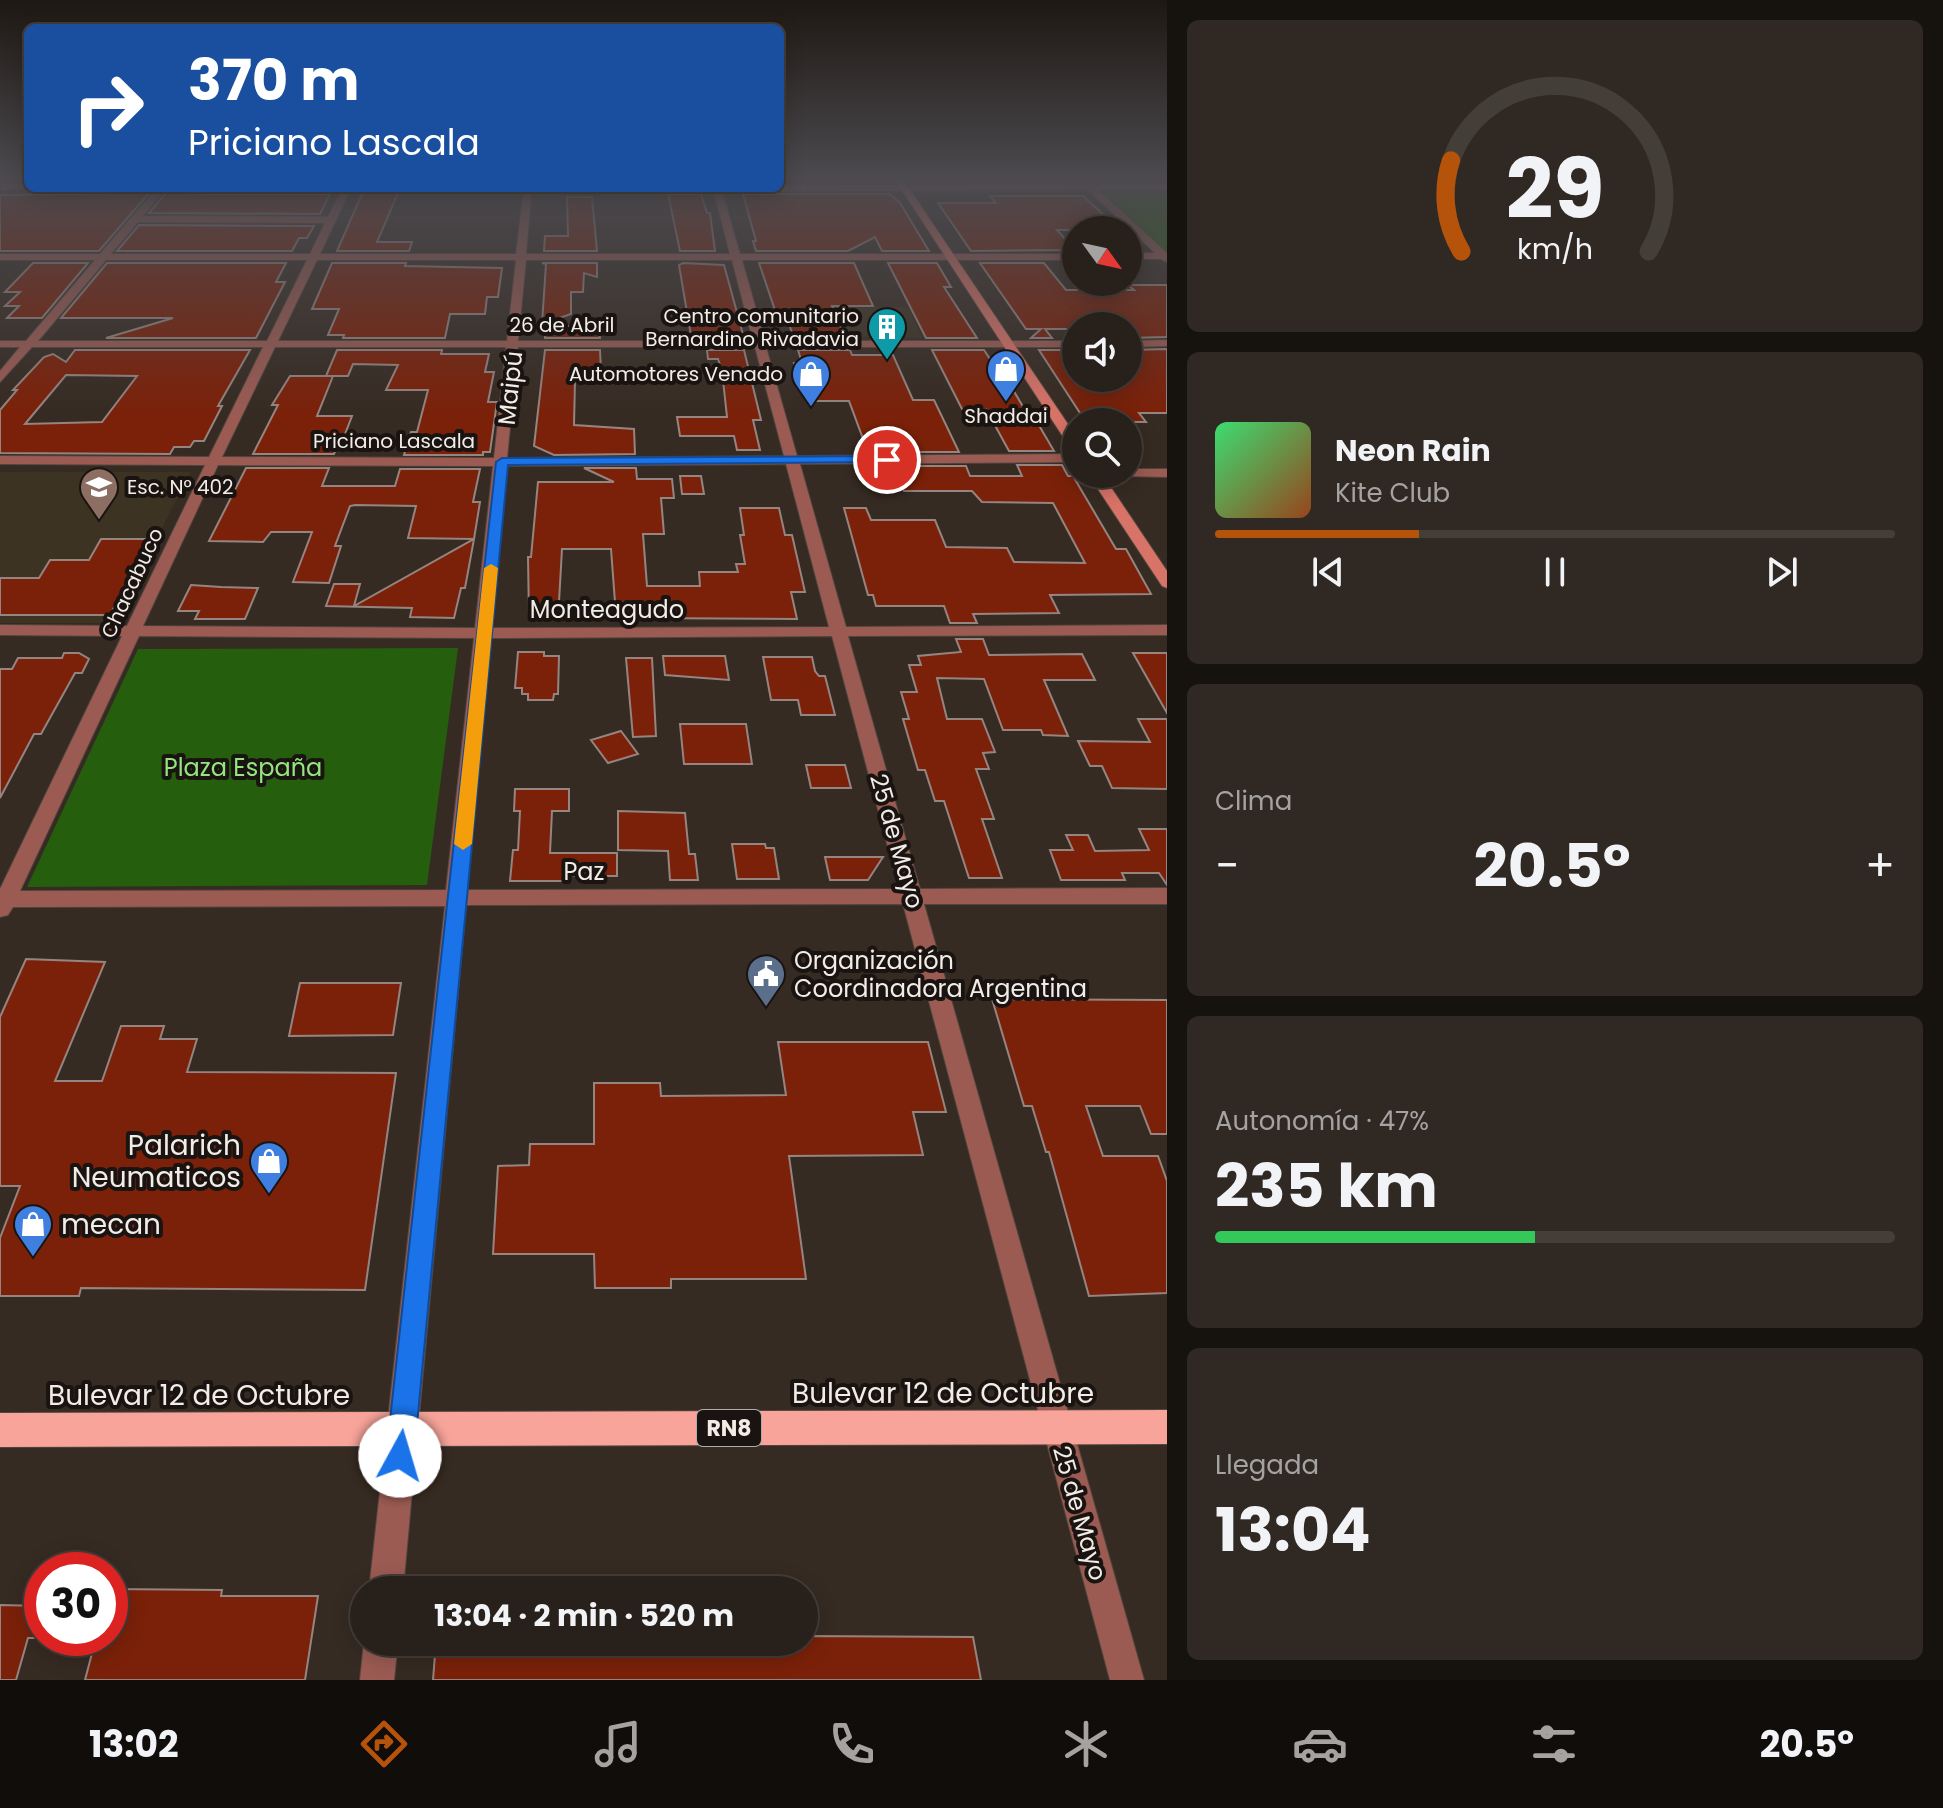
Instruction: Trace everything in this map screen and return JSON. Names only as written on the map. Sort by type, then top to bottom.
[{"type":"highway","name":"Bulevar 12 de Octubre","points":[[0,1430],[1167,1427]]},
{"type":"main road","points":[[950,257],[1062,425]]},
{"type":"main road","points":[[1104,488],[1167,583]]},
{"type":"street","points":[[0,257],[62,256]]},
{"type":"street","points":[[0,378],[104,256]]},
{"type":"street","name":"Chacabuco","points":[[2,903],[314,256]]},
{"type":"street","name":"Maipú","points":[[387,1576],[514,343],[520,256]]},
{"type":"street","points":[[606,256],[1062,257]]},
{"type":"street","points":[[1143,256],[1166,257]]},
{"type":"street","name":"25 de Mayo","points":[[734,257],[793,460],[1127,1680]]},
{"type":"street","points":[[1142,344],[1167,343]]},
{"type":"street","name":"26 de Abril","points":[[0,344],[1062,344]]},
{"type":"street","name":"Priciano Lascala","points":[[0,460],[502,462],[1062,458]]},
{"type":"street","points":[[1142,473],[1167,473]]},
{"type":"street","name":"Monteagudo","points":[[0,630],[484,633],[1167,630]]},
{"type":"street","name":"Paz","points":[[2,903],[458,896],[1167,896]]},
{"type":"street","points":[[377,1680],[380,1656]]},
{"type":"shaded area","points":[[835,307],[908,307],[923,338],[845,337]]},
{"type":"shaded area","name":"Esc. N° 402","points":[[0,472],[191,472],[113,623],[0,623]]},
{"type":"green space","name":"Plaza España","points":[[458,648],[427,885],[27,887],[138,649]]},
{"type":"building","points":[[33,263],[88,263],[42,318],[7,318],[19,306],[5,306],[20,292],[5,292]]},
{"type":"building","points":[[107,263],[286,263],[276,282],[285,282],[256,338],[106,338],[173,318],[61,318]]},
{"type":"building","points":[[332,263],[502,268],[498,297],[487,297],[485,314],[450,314],[445,338],[343,338],[344,335],[328,335],[339,309],[312,309]]},
{"type":"building","points":[[542,263],[597,263],[597,277],[584,273],[583,292],[571,292],[571,314],[542,324],[546,264]]},
{"type":"building","points":[[759,263],[854,263],[873,306],[832,306],[846,338],[794,338],[783,313],[776,313]]},
{"type":"building","points":[[888,263],[937,263],[951,287],[944,287],[977,338],[926,338]]},
{"type":"building","points":[[980,263],[1044,263],[1062,285],[1062,296],[1142,296],[1142,285],[1167,285],[1167,337],[1142,338],[1142,312],[1062,312],[1062,329],[1045,329],[1052,338],[1031,338],[1041,329],[1026,329]]},
{"type":"building","points":[[679,265],[724,265],[744,338],[691,336]]},
{"type":"building","points":[[546,326],[571,326],[571,331],[599,331],[600,338],[545,338]]},
{"type":"building","points":[[1167,349],[1167,413],[1142,413],[1142,408],[1077,408],[1066,392],[1142,392],[1142,350]]},
{"type":"building","points":[[75,350],[250,350],[218,406],[222,406],[204,441],[194,441],[190,447],[174,447],[170,454],[0,453],[0,410],[17,390],[13,390],[44,357],[53,354],[66,362]],"holes":[[[66,375],[137,376],[102,422],[25,424]]]},
{"type":"building","points":[[337,350],[442,350],[441,354],[489,354],[485,372],[494,372],[488,402],[497,402],[490,452],[483,452],[483,455],[404,455],[411,432],[417,432],[428,390],[386,390],[398,365],[353,364],[348,376],[326,376]]},
{"type":"building","points":[[545,350],[600,350],[601,371],[581,371],[581,381],[575,381],[574,425],[634,429],[635,454],[554,455],[534,446]]},
{"type":"building","points":[[707,350],[744,350],[761,420],[753,420],[760,450],[737,450],[734,436],[680,436],[677,417],[727,417],[722,371],[718,359],[708,359]]},
{"type":"building","points":[[798,350],[850,350],[852,355],[893,355],[913,400],[934,400],[959,452],[889,452],[886,445],[865,444],[849,401],[808,401],[794,363],[802,363]]},
{"type":"building","points":[[932,350],[984,350],[990,359],[995,359],[1032,422],[1037,422],[1054,451],[1009,451],[986,409],[962,409]]},
{"type":"building","points":[[1039,350],[1060,350],[1062,353],[1062,385]]},
{"type":"building","points":[[290,376],[333,376],[317,416],[352,416],[340,447],[334,454],[253,454],[278,405],[272,405]]},
{"type":"building","points":[[1017,465],[1062,465],[1062,488],[1080,488],[1116,549],[1126,549],[1151,594],[1050,595],[1059,613],[973,614],[977,623],[950,623],[944,606],[876,606],[873,595],[868,595],[844,508],[866,508],[871,520],[935,520],[946,547],[1007,548],[1014,562],[1085,563],[1053,503],[982,502],[972,491],[904,491],[894,466],[966,466],[970,476],[1022,476]]},
{"type":"building","points":[[246,468],[329,468],[322,486],[395,486],[400,469],[480,469],[473,502],[480,502],[474,539],[408,538],[416,506],[350,506],[335,546],[341,546],[329,583],[293,582],[312,532],[271,532],[263,542],[209,541]]},
{"type":"building","points":[[584,468],[636,468],[637,479],[672,479],[674,498],[661,498],[664,534],[643,534],[647,586],[700,586],[699,572],[738,572],[736,564],[745,564],[740,535],[744,535],[740,508],[779,508],[785,535],[792,535],[805,592],[791,592],[797,619],[635,618],[634,602],[615,602],[611,549],[562,549],[559,602],[554,602],[553,618],[529,618],[528,557],[531,557],[538,482],[614,482]]},
{"type":"building","points":[[680,476],[701,476],[704,494],[682,494]]},
{"type":"building","points":[[101,539],[150,539],[110,615],[0,615],[0,578],[39,578],[50,560],[89,560]]},
{"type":"building","points":[[474,539],[465,588],[461,588],[454,618],[410,617],[412,608],[326,606],[334,584],[360,584],[354,606]]},
{"type":"building","points":[[191,585],[258,588],[245,619],[195,619],[199,611],[178,611]]},
{"type":"building","points":[[956,639],[983,639],[989,655],[1082,654],[1095,680],[1044,680],[1068,736],[1043,735],[1041,730],[1003,730],[984,679],[937,678],[947,719],[982,719],[995,752],[983,753],[989,769],[976,769],[994,819],[982,819],[1002,878],[969,878],[944,801],[935,801],[925,770],[918,770],[903,719],[909,719],[901,692],[917,692],[909,665],[921,665],[918,656],[961,652]]},
{"type":"building","points":[[518,652],[544,652],[544,656],[559,656],[558,694],[554,694],[553,700],[528,700],[528,694],[522,694],[522,688],[515,688]]},
{"type":"building","points":[[64,653],[79,653],[89,659],[82,673],[75,673],[41,734],[34,734],[0,798],[0,669],[12,669],[18,658],[62,658]]},
{"type":"building","points":[[1133,653],[1167,653],[1167,713]]},
{"type":"building","points":[[663,656],[725,656],[729,680],[665,675]]},
{"type":"building","points":[[763,657],[812,657],[815,671],[819,676],[825,676],[835,715],[801,715],[798,700],[771,700]]},
{"type":"building","points":[[626,658],[652,658],[656,736],[633,737]]},
{"type":"building","points":[[1138,719],[1167,719],[1167,789],[1112,788],[1102,766],[1090,766],[1078,741],[1150,742]]},
{"type":"building","points":[[680,724],[746,724],[752,764],[684,764]]},
{"type":"building","points":[[621,731],[638,754],[608,763],[591,740]]},
{"type":"building","points":[[806,765],[845,765],[851,788],[811,788]]},
{"type":"building","points":[[515,789],[569,789],[569,811],[552,811],[550,853],[617,853],[617,876],[565,876],[565,881],[510,881],[513,850],[518,850],[520,811],[514,811]]},
{"type":"building","points":[[618,811],[685,813],[689,854],[695,854],[698,880],[670,880],[668,851],[618,850]]},
{"type":"building","points":[[1139,829],[1167,829],[1167,885],[1159,873],[1122,873],[1125,880],[1061,880],[1050,850],[1073,850],[1066,835],[1088,835],[1095,851],[1149,850]]},
{"type":"building","points":[[732,844],[765,844],[766,848],[774,848],[779,879],[737,879]]},
{"type":"building","points":[[825,857],[883,857],[868,880],[830,880]]},
{"type":"building","points":[[26,959],[105,962],[55,1081],[102,1081],[121,1026],[164,1026],[160,1039],[197,1039],[187,1072],[396,1073],[365,1290],[81,1288],[79,1296],[0,1296],[0,1238],[20,1186],[0,1186],[0,1017]]},
{"type":"building","points":[[300,983],[401,983],[393,1035],[289,1036]]},
{"type":"building","points":[[992,999],[1167,1000],[1167,1134],[1151,1134],[1140,1106],[1086,1106],[1103,1156],[1158,1156],[1167,1181],[1167,1293],[1089,1296],[1049,1152],[1046,1152],[1032,1106],[1024,1106]]},
{"type":"building","points":[[778,1042],[928,1042],[946,1112],[913,1112],[923,1155],[789,1156],[806,1279],[671,1279],[671,1288],[595,1288],[594,1254],[493,1254],[498,1166],[529,1165],[530,1144],[594,1144],[594,1083],[660,1083],[661,1096],[786,1095]]},
{"type":"building","points":[[128,1589],[222,1590],[221,1596],[318,1596],[305,1680],[85,1680],[91,1656],[128,1656]]},
{"type":"building","points":[[0,1605],[24,1606],[24,1652],[16,1680],[0,1680]]},
{"type":"building","points":[[818,1636],[973,1637],[981,1680],[433,1680],[435,1656],[818,1656]]},
{"type":"slow traffic","points":[[463,844],[491,568]]},
{"type":"place","name":"Centro comunitario Bernardino Rivadavia","points":[[887,361]]},
{"type":"place","name":"Shaddai","points":[[1006,403]]},
{"type":"place","name":"Automotores Venado","points":[[811,408]]},
{"type":"place","name":"Esc. N° 402","points":[[99,521]]},
{"type":"place","name":"Organización Coordinadora Argentina","points":[[766,1008]]},
{"type":"place","name":"Palarich Neumaticos","points":[[269,1195]]},
{"type":"place","name":"mecan","points":[[33,1258]]},
{"type":"route","points":[[400,1456],[502,462],[887,460]]}]
